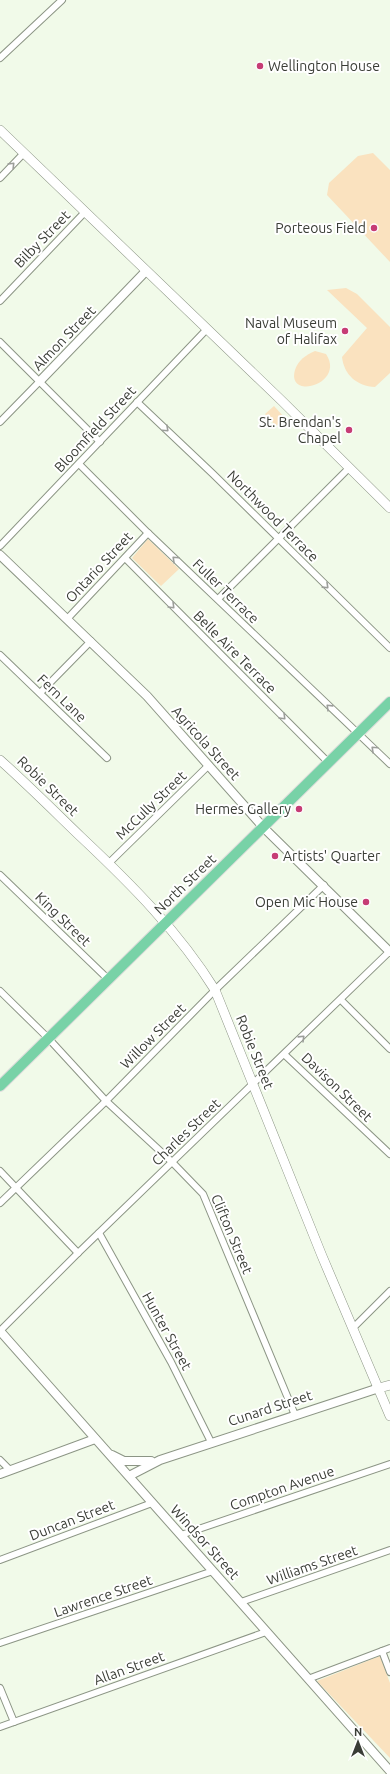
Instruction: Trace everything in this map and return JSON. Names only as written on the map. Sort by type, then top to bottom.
[{"type":"main road","points":[[0,130],[390,508]]},
{"type":"main road","name":"North Street","points":[[0,1086],[50,1039],[166,922],[264,828],[390,702]]},
{"type":"main road","name":"Robie Street","points":[[0,760],[109,863],[166,922],[201,968],[215,990],[322,1256],[390,1416]]},
{"type":"main road","name":"Cunard Street","points":[[379,1388],[390,1385]]},
{"type":"street","points":[[0,58],[62,0]]},
{"type":"street","points":[[0,178],[24,153]]},
{"type":"street","name":"Bilby Street","points":[[0,301],[85,212]]},
{"type":"street","name":"Almon Street","points":[[0,422],[146,271]]},
{"type":"street","name":"Bloomfield Street","points":[[0,546],[207,329]]},
{"type":"street","points":[[0,342],[100,442]]},
{"type":"street","name":"Northwood Terrace","points":[[137,402],[213,474],[390,648]]},
{"type":"street","name":"Fuller Terrace","points":[[79,464],[148,533],[390,764]]},
{"type":"street","points":[[218,599],[349,468]]},
{"type":"street","name":"Ontario Street","points":[[68,618],[148,533]]},
{"type":"street","name":"Agricola Street","points":[[0,555],[68,618],[148,696],[264,828],[390,951]]},
{"type":"street","name":"Belle Aire Terrace","points":[[125,558],[328,763]]},
{"type":"street","points":[[40,693],[91,641]]},
{"type":"street","name":"Fern Lane","points":[[0,655],[107,758]]},
{"type":"street","name":"McCully Street","points":[[109,863],[209,765]]},
{"type":"street","name":"King Street","points":[[0,875],[109,980]]},
{"type":"street","name":"Willow Street","points":[[0,1203],[106,1101],[215,990],[324,885]]},
{"type":"street","name":"Charles Street","points":[[0,1331],[78,1253],[285,1055],[390,951]]},
{"type":"street","name":"Clifton Street","points":[[0,991],[50,1039],[106,1101],[172,1162],[203,1194],[295,1415]]},
{"type":"street","points":[[341,1000],[390,1049]]},
{"type":"street","name":"Davison Street","points":[[285,1055],[390,1154]]},
{"type":"street","points":[[0,1171],[78,1253]]},
{"type":"street","name":"Hunter Street","points":[[99,1233],[171,1362],[211,1442]]},
{"type":"street","points":[[353,1328],[390,1291]]},
{"type":"street","name":"Windsor Street","points":[[0,1331],[390,1771]]},
{"type":"street","name":"Cunard Street","points":[[129,1476],[160,1460],[211,1442],[379,1388]]},
{"type":"street","points":[[0,1474],[95,1439]]},
{"type":"street","name":"Cunard Street","points":[[109,1454],[124,1461],[141,1462],[160,1460]]},
{"type":"street","points":[[0,1460],[10,1470]]},
{"type":"street","name":"Compton Avenue","points":[[181,1535],[390,1464]]},
{"type":"street","name":"Duncan Street","points":[[0,1560],[152,1503]]},
{"type":"street","name":"Williams Street","points":[[241,1602],[390,1550]]},
{"type":"street","name":"Lawrence Street","points":[[0,1644],[213,1571]]},
{"type":"street","name":"Allan Street","points":[[0,1727],[266,1632]]},
{"type":"street","points":[[308,1679],[390,1648]]},
{"type":"street","points":[[382,1651],[390,1672]]},
{"type":"street","points":[[0,1688],[14,1722]]},
{"type":"shaded area","name":"Porteous Field","points":[[373,153],[390,170],[390,262],[327,195],[329,183],[358,156]]},
{"type":"shaded area","points":[[346,288],[357,294],[390,327],[390,373],[375,387],[357,382],[345,369],[343,363],[342,357],[367,328],[327,290]]},
{"type":"shaded area","points":[[315,351],[326,354],[330,365],[328,374],[323,380],[315,385],[299,385],[295,379],[296,366],[308,354]]},
{"type":"shaded area","points":[[274,406],[285,418],[276,426],[265,414]]},
{"type":"shaded area","points":[[148,539],[179,569],[161,586],[132,558]]},
{"type":"shaded area","points":[[380,1656],[390,1683],[390,1758],[317,1681]]},
{"type":"place","name":"Wellington House","points":[[260,66]]},
{"type":"place","name":"Porteous Field","points":[[374,228]]},
{"type":"place","name":"Naval Museum of Halifax","points":[[345,331]]},
{"type":"place","name":"St. Brendan's Chapel","points":[[349,430]]},
{"type":"place","name":"Hermes Gallery","points":[[299,809]]},
{"type":"place","name":"Artists' Quarter","points":[[275,856]]},
{"type":"place","name":"Open Mic House","points":[[366,902]]}]
